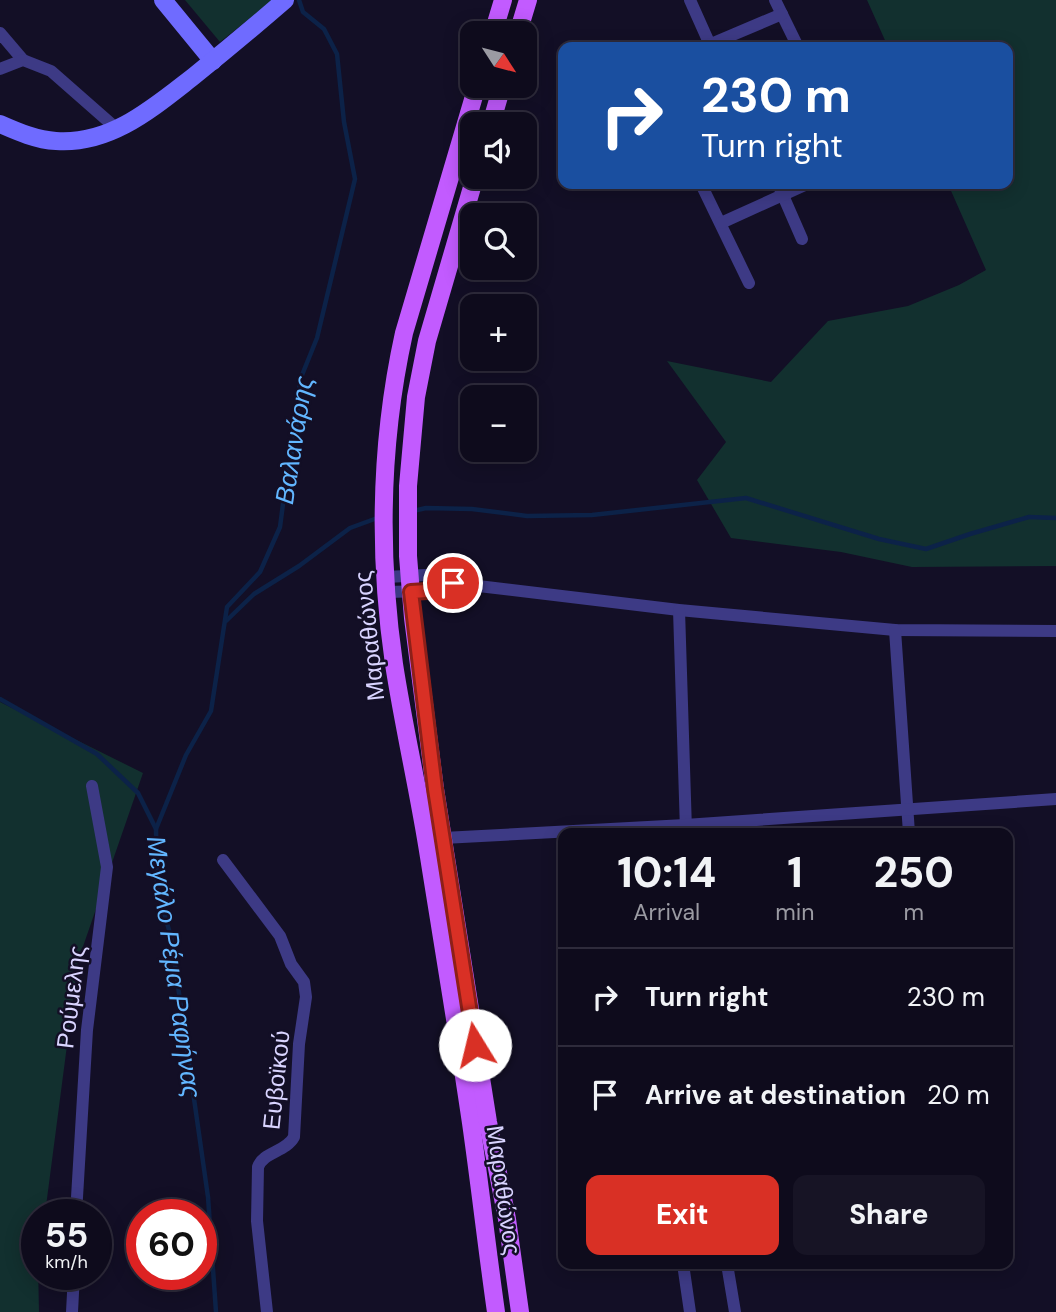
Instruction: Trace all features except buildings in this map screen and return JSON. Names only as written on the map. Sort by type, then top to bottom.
[{"type":"main road","points":[[497,21],[503,0]]},
{"type":"main road","points":[[522,21],[528,0]]},
{"type":"main road","name":"Μαραθώνος","points":[[473,98],[404,332],[391,402],[384,494],[384,538],[396,673],[418,792],[465,1088],[496,1312]]},
{"type":"main road","name":"Μαραθώνος","points":[[471,189],[427,341],[416,397],[408,486],[408,534],[418,659],[443,838],[488,1122],[507,1219],[518,1312]]},
{"type":"street","points":[[163,0],[213,61]]},
{"type":"street","points":[[0,124],[21,133],[58,141],[86,138],[117,129],[152,109],[285,0]]},
{"type":"street","points":[[690,0],[706,42]]},
{"type":"street","points":[[775,0],[796,42]]},
{"type":"street","points":[[717,42],[782,14]]},
{"type":"street","points":[[0,33],[23,60],[51,72],[117,129]]},
{"type":"street","points":[[0,69],[23,60]]},
{"type":"street","points":[[704,189],[748,283]]},
{"type":"street","points":[[721,223],[781,189],[802,239]]},
{"type":"street","points":[[386,584],[411,584],[426,575],[453,583],[679,610],[895,631],[1056,632]]},
{"type":"street","points":[[679,610],[686,828]]},
{"type":"street","points":[[895,631],[909,828]]},
{"type":"street","name":"Ρούμελης","points":[[77,1199],[87,1030],[107,867],[92,786]]},
{"type":"street","points":[[697,828],[907,808],[1056,799]]},
{"type":"street","points":[[443,838],[558,834]]},
{"type":"street","name":"Ευβοϊκού","points":[[223,860],[280,936],[291,964],[304,982],[306,997],[299,1044],[294,1137],[286,1148],[262,1160],[258,1167],[257,1221],[267,1312]]},
{"type":"street","points":[[684,1269],[690,1312]]},
{"type":"street","points":[[728,1269],[735,1312]]},
{"type":"street","points":[[72,1312],[73,1290]]},
{"type":"green space","points":[[185,0],[273,0],[220,42]]},
{"type":"green space","points":[[867,0],[1056,0],[1056,566],[912,567],[841,552],[731,538],[697,480],[726,442],[667,361],[771,382],[828,321],[908,306],[959,285],[986,270],[950,189],[1013,189],[1013,42],[886,42]]},
{"type":"green space","points":[[0,702],[143,773],[78,961],[47,1199],[21,1199],[21,1290],[39,1290],[39,1312],[0,1312]]},
{"type":"waterway","name":"Βαλανάρης","points":[[156,829],[186,755],[211,711],[227,607],[260,572],[280,527],[296,432],[300,380],[317,338],[355,179],[344,122],[337,54],[324,29],[303,12],[299,0]]},
{"type":"waterway","points":[[413,511],[426,508],[472,509],[527,516],[592,515],[746,498],[879,539],[926,549],[1029,517],[1056,518]]},
{"type":"waterway","points":[[226,621],[254,594],[299,566],[350,528],[380,517]]},
{"type":"waterway","name":"Μεγάλο Ρέμα Ραφήνας","points":[[0,699],[97,754],[138,793],[156,829],[157,888],[171,937],[208,1197],[216,1312]]},
{"type":"route","points":[[453,583],[427,591],[411,592],[435,789],[475,1045]]}]
